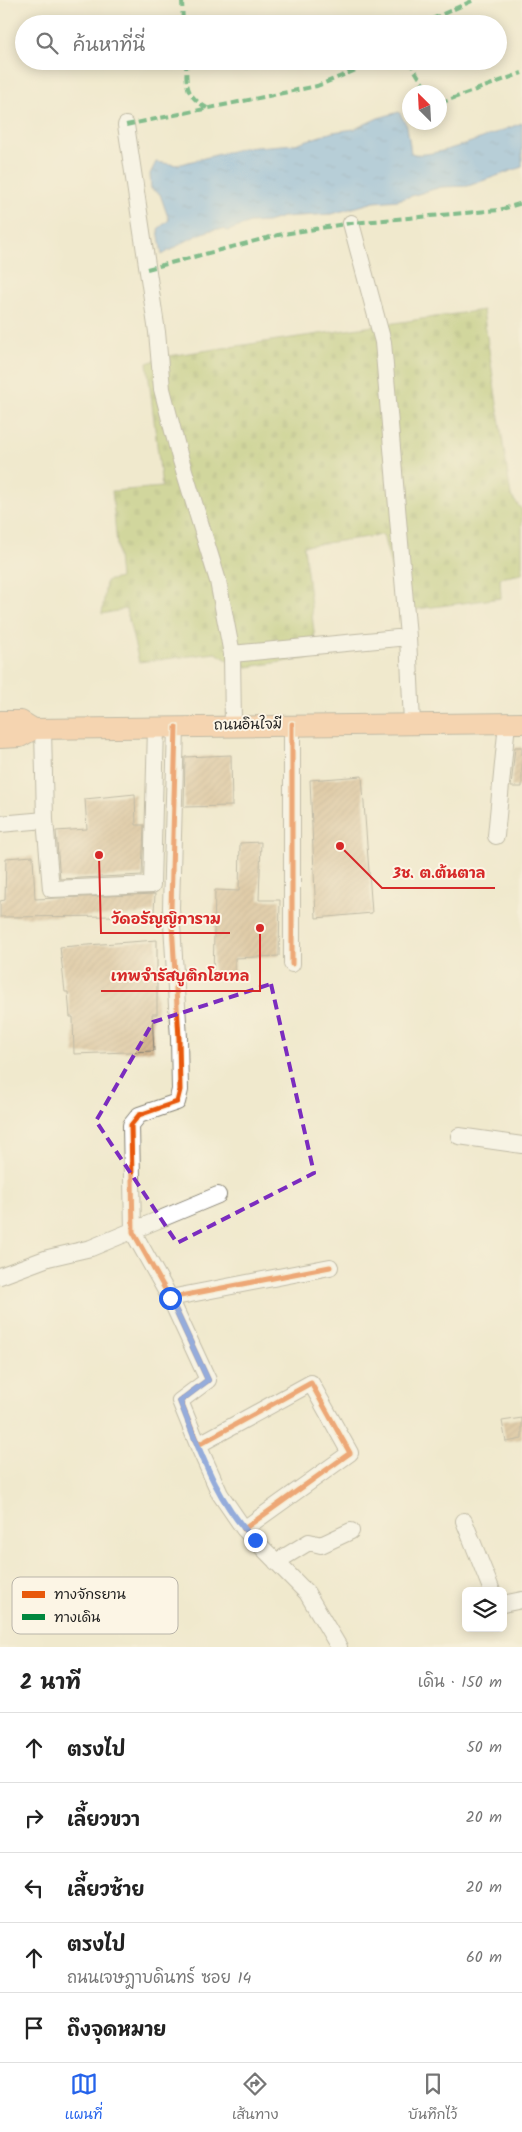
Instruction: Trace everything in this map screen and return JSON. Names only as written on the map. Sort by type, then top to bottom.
[{"type":"main road","name":"ถนนอินใจมี","points":[[0,721],[21,721],[38,729]]},
{"type":"main road","name":"ถนนอินใจมี","points":[[0,738],[20,737],[38,729],[292,724],[515,723]]},
{"type":"street","points":[[126,125],[157,332],[162,389],[179,454],[218,581],[232,654],[233,726]]},
{"type":"street","points":[[351,223],[383,342],[408,637],[412,724]]},
{"type":"street","points":[[232,654],[408,637]]},
{"type":"street","points":[[496,836],[515,723]]},
{"type":"street","points":[[292,724],[292,964]]},
{"type":"street","points":[[38,729],[51,889],[152,885],[156,727]]},
{"type":"street","points":[[176,727],[171,908],[179,1038],[180,1090],[177,1102],[139,1115],[131,1125],[133,1232],[170,1298],[208,1380],[180,1401],[220,1494],[244,1529],[307,1593],[340,1647]]},
{"type":"street","points":[[0,824],[45,820]]},
{"type":"street","points":[[459,1136],[522,1145]]},
{"type":"street","points":[[0,1276],[48,1258],[91,1248],[218,1195]]},
{"type":"street","points":[[170,1298],[330,1266]]},
{"type":"street","points":[[198,1445],[311,1383],[331,1417],[350,1453],[244,1529]]},
{"type":"street","points":[[464,1521],[490,1587]]},
{"type":"street","points":[[276,1562],[309,1542],[321,1545],[350,1532]]},
{"type":"street","points":[[507,1603],[522,1600]]},
{"type":"highlighted area","points":[[271,984],[314,1173],[177,1243],[96,1121],[153,1022]]},
{"type":"green space","points":[[483,310],[511,496],[522,510],[522,574],[500,578],[501,598],[402,611],[383,535],[304,546],[317,657],[240,668],[216,653],[139,662],[126,609],[102,614],[106,581],[120,578],[112,491],[162,487],[147,363],[168,356]]},
{"type":"water","points":[[399,112],[402,117],[402,130],[408,130],[411,153],[421,154],[449,149],[522,123],[522,167],[468,186],[441,187],[398,200],[374,202],[332,214],[283,217],[267,222],[250,223],[228,231],[221,229],[213,230],[195,237],[162,255],[158,229],[169,220],[160,194],[151,189],[150,174],[156,162],[177,165],[243,148],[295,144],[333,132],[354,129],[378,118]]},
{"type":"building","points":[[515,747],[522,747],[522,787],[511,787]]},
{"type":"building","points":[[231,755],[232,806],[184,807],[185,757]]},
{"type":"building","points":[[362,776],[372,913],[316,918],[310,780]]},
{"type":"building","points":[[135,794],[136,825],[144,825],[142,875],[60,879],[56,831],[87,829],[85,799]]},
{"type":"building","points":[[261,842],[259,900],[280,900],[279,956],[235,958],[235,977],[213,977],[215,890],[239,891],[240,843]]},
{"type":"building","points":[[33,856],[35,899],[155,894],[154,912],[122,916],[0,917],[0,901],[5,900],[6,858]]},
{"type":"building","points":[[157,940],[157,1014],[152,1014],[154,1051],[74,1054],[73,1017],[70,1017],[68,992],[65,992],[60,947]]},
{"type":"building","points":[[522,1418],[522,1439],[506,1442],[502,1421]]},
{"type":"marked path","points":[[182,0],[183,15]]},
{"type":"marked path","points":[[441,15],[474,0]]},
{"type":"marked path","points":[[186,70],[188,89],[194,98],[207,108]]},
{"type":"marked path","points":[[126,125],[317,86],[356,70]]},
{"type":"marked path","points":[[415,70],[424,85]]},
{"type":"marked path","points":[[447,100],[522,73]]},
{"type":"marked path","points":[[147,269],[278,235],[351,223],[499,210],[522,203]]},
{"type":"cycle path","points":[[292,724],[292,964]]},
{"type":"cycle path","points":[[176,727],[171,908],[179,1038],[180,1090],[177,1102],[139,1115],[131,1125],[133,1232],[170,1298],[330,1267]]},
{"type":"cycle path","points":[[170,1298],[208,1380],[180,1401],[198,1445],[311,1383],[350,1453],[244,1529]]},
{"type":"place","name":"3ช. ต.ต้นตาล","points":[[340,846]]},
{"type":"place","name":"วัดอรัญญิการาม","points":[[99,855]]},
{"type":"place","name":"เทพจำรัสบูติกโฮเทล","points":[[260,928]]},
{"type":"route","points":[[170,1298],[208,1380],[180,1401],[220,1494],[244,1529],[255,1540]]}]
